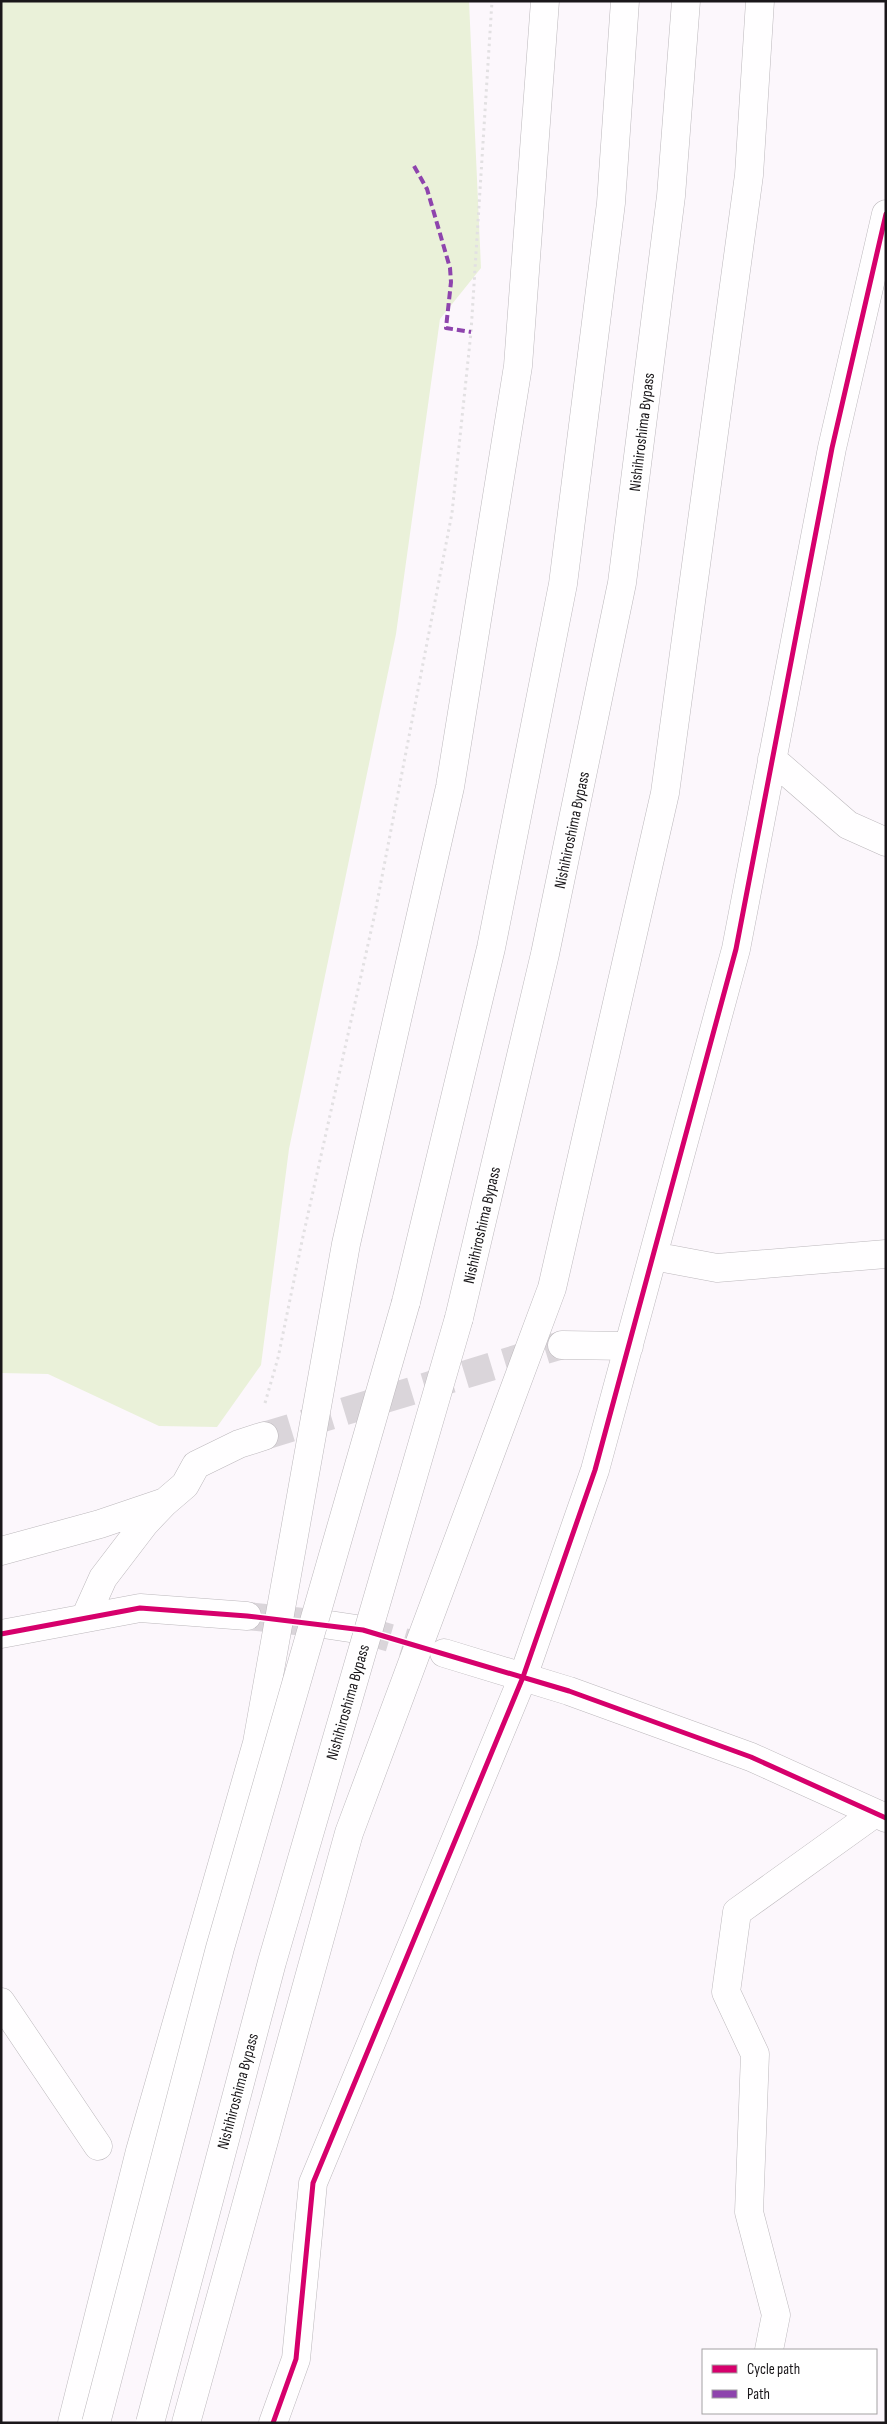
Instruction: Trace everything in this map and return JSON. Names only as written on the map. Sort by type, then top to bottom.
[{"type":"main road","points":[[72,2423],[140,2151],[257,1742],[346,1244],[450,787],[518,366],[545,1]]},
{"type":"main road","points":[[96,2423],[220,1948],[406,1302],[491,948],[563,584],[611,203],[625,1]]},
{"type":"main road","name":"Nishihiroshima Bypass","points":[[150,2423],[272,1962],[459,1318],[545,954],[622,582],[671,196],[686,1]]},
{"type":"main road","points":[[186,2423],[349,1832],[552,1288],[665,793],[749,175],[760,1]]},
{"type":"main road","points":[[273,2423],[296,2359],[313,2183],[523,1677],[595,1470],[736,949],[832,448],[886,214]]},
{"type":"main road","points":[[772,759],[848,825],[886,842]]},
{"type":"main road","points":[[653,1256],[717,1268],[886,1254]]},
{"type":"main road","points":[[562,1345],[629,1346]]},
{"type":"main road","points":[[85,1618],[104,1578],[145,1523],[184,1485],[196,1465],[259,1437]]},
{"type":"main road","points":[[1,1551],[100,1524],[164,1503]]},
{"type":"main road","points":[[1,1634],[140,1608],[247,1616]]},
{"type":"main road","points":[[323,1624],[363,1630]]},
{"type":"main road","points":[[444,1654],[569,1691],[751,1757],[880,1816]]},
{"type":"main road","points":[[769,2349],[776,2315],[749,2212],[755,2054],[726,1992],[737,1912],[880,1816]]},
{"type":"main road","points":[[1,2002],[98,2146]]},
{"type":"path","points":[[259,1437],[375,913],[452,513],[471,332],[492,1]]},
{"type":"green space","points":[[1,1],[469,1],[481,268],[440,319],[396,634],[289,1149],[261,1365],[217,1427],[159,1426],[48,1374],[1,1373]]},
{"type":"tunnel","points":[[264,1436],[562,1345]]},
{"type":"tunnel","points":[[247,1616],[323,1624]]},
{"type":"tunnel","points":[[363,1630],[441,1653]]},
{"type":"marked path","points":[[414,166],[427,189],[450,268],[451,282],[446,328],[471,332]]},
{"type":"cycle path","points":[[273,2423],[296,2359],[313,2183],[523,1677],[595,1470],[736,949],[832,448],[886,214]]},
{"type":"cycle path","points":[[1,1634],[140,1608],[247,1616],[363,1630],[569,1691],[751,1757],[886,1818]]}]
